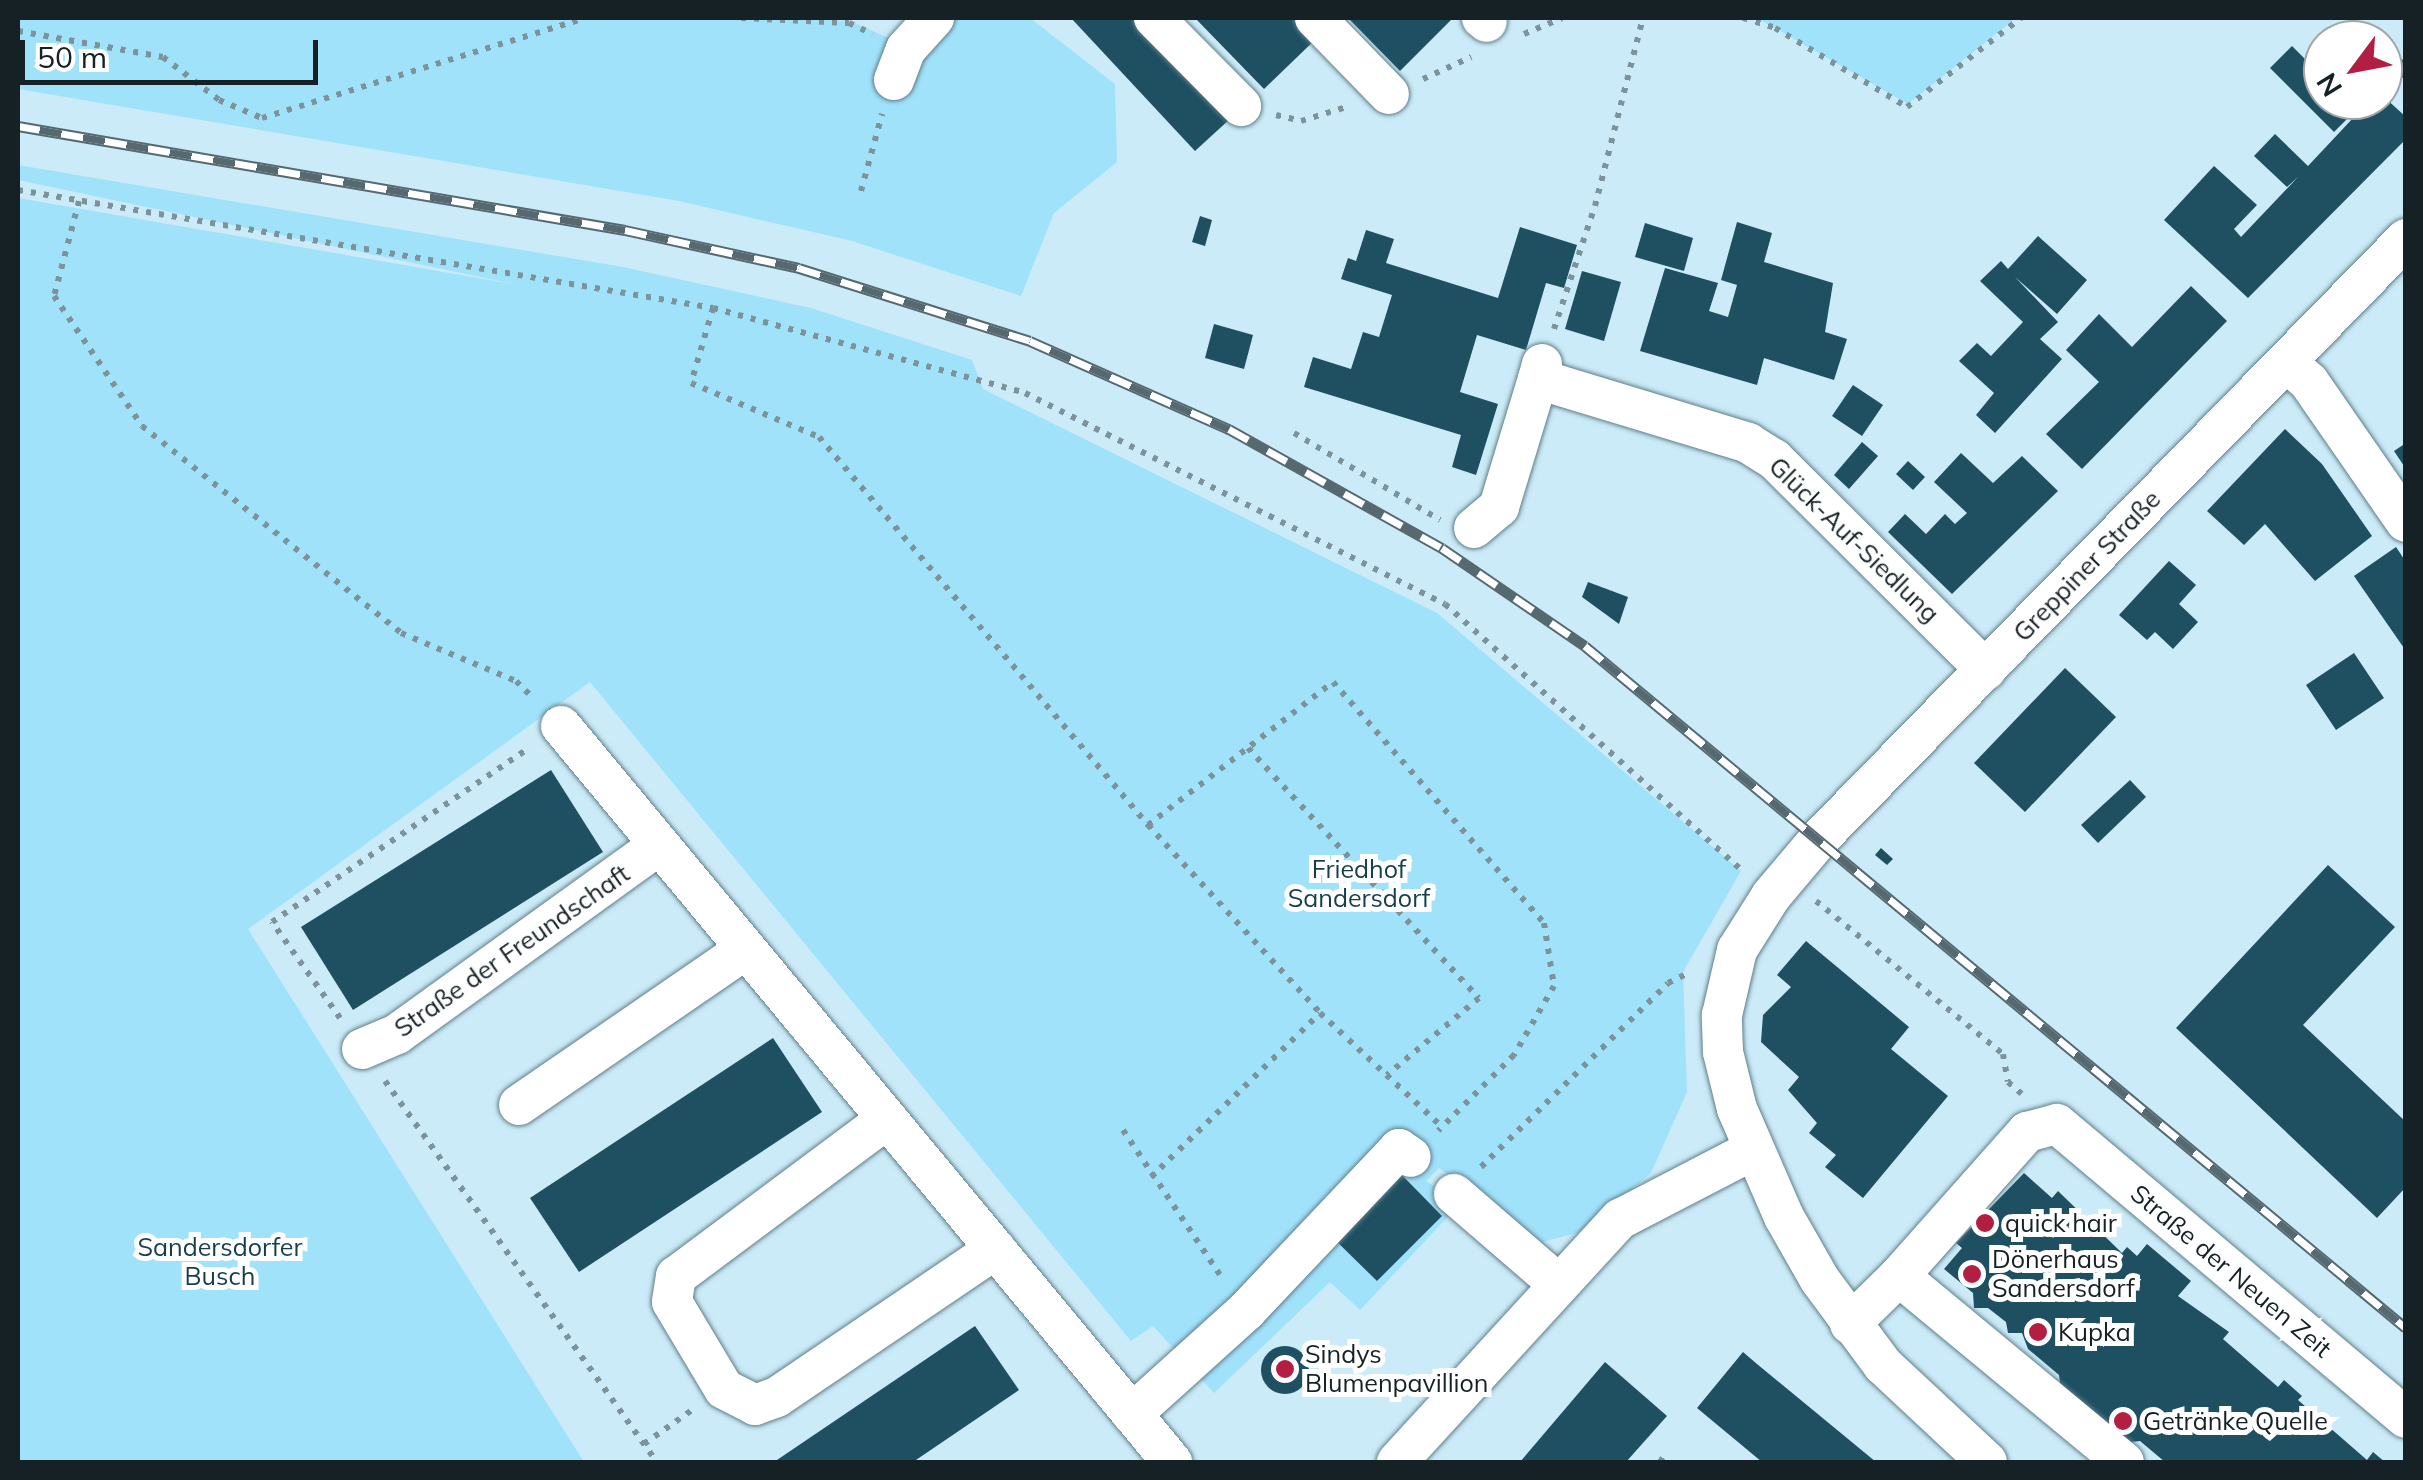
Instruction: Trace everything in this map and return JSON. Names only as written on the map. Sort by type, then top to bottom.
[{"type":"street","points":[[900,65],[934,18]]},
{"type":"street","points":[[1154,18],[1241,106]]},
{"type":"street","points":[[1315,18],[1389,94]]},
{"type":"street","name":"Greppiner Straße","points":[[1779,886],[2406,239]]},
{"type":"street","points":[[2286,362],[2309,382],[2406,522]]},
{"type":"street","points":[[1474,528],[1500,508],[1540,371]]},
{"type":"street","name":"Glück-Auf-Siedlung","points":[[1540,371],[1748,442],[1774,458],[1986,670]]},
{"type":"street","points":[[561,726],[1172,1462]]},
{"type":"street","name":"Straße der Freundschaft","points":[[362,1049],[397,1034],[658,846]]},
{"type":"street","points":[[1779,886],[1737,950],[1722,1014],[1723,1052],[1753,1150],[1784,1217],[1850,1324],[1918,1402],[1987,1462]]},
{"type":"street","points":[[519,1104],[746,949]]},
{"type":"street","points":[[887,1118],[676,1276],[672,1302],[724,1389],[755,1405],[777,1397],[996,1249]]},
{"type":"street","points":[[1850,1324],[1899,1276],[2027,1132],[2056,1124]]},
{"type":"street","name":"Straße der Neuen Zeit","points":[[2056,1124],[2406,1418]]},
{"type":"street","points":[[1132,1414],[1246,1311],[1399,1149],[1411,1157]]},
{"type":"street","points":[[1397,1462],[1599,1237],[1646,1200],[1753,1150]]},
{"type":"street","points":[[1454,1194],[1556,1283]]},
{"type":"street","points":[[1899,1276],[2124,1462]]},
{"type":"path","points":[[18,31],[163,57],[220,100],[262,118],[585,18]]},
{"type":"path","points":[[741,18],[849,23],[900,65],[861,191]]},
{"type":"path","points":[[1540,371],[1595,206],[1643,18]]},
{"type":"path","points":[[1743,18],[1775,28],[1907,107],[2021,18]]},
{"type":"path","points":[[18,190],[713,308],[1025,394],[1445,604],[1779,886],[2003,1054],[2008,1082],[2056,1124]]},
{"type":"path","points":[[78,200],[54,296],[142,426],[401,634],[516,681],[561,726],[272,922],[657,1462]]},
{"type":"path","points":[[713,308],[691,383],[819,437],[1148,825],[1320,1013],[1442,1126]]},
{"type":"path","points":[[1294,432],[1450,526],[1474,528]]},
{"type":"path","points":[[1148,825],[1333,682],[1544,923],[1554,986],[1514,1055],[1411,1157]]},
{"type":"path","points":[[1248,748],[1479,998],[1387,1076]]},
{"type":"path","points":[[1454,1194],[1668,983],[1737,950]]},
{"type":"path","points":[[1151,1177],[1320,1013]]},
{"type":"path","points":[[1122,1130],[1246,1311]]},
{"type":"path","points":[[644,1444],[724,1389]]},
{"type":"path","points":[[1660,1462],[1667,1452]]},
{"type":"green space","points":[[18,18],[782,18],[851,21],[906,46],[933,18],[1030,18],[1115,84],[1117,162],[1054,213],[1021,296],[852,241],[679,201],[18,89]]},
{"type":"green space","points":[[1757,18],[2016,18],[1908,104]]},
{"type":"green space","points":[[18,165],[623,267],[811,308],[972,360],[983,389],[1437,613],[1741,871],[1683,972],[1687,1092],[1651,1173],[1581,1232],[1542,1242],[1439,1168],[1426,1181],[1461,1203],[1360,1310],[1330,1282],[1214,1393],[1153,1326],[1131,1341],[590,682],[248,929],[584,1462],[18,1462],[18,198],[513,284],[18,180]]},
{"type":"building","points":[[1071,18],[1137,18],[1231,118],[1195,151]]},
{"type":"building","points":[[1195,18],[1303,18],[1320,35],[1264,89]]},
{"type":"building","points":[[1348,18],[1448,18],[1451,20],[1400,71]]},
{"type":"building","points":[[2292,46],[2303,57],[2303,101],[2270,68]]},
{"type":"building","points":[[2406,56],[2406,81],[2403,78]]},
{"type":"building","points":[[2406,117],[2406,139],[2248,298],[2164,220],[2214,166],[2257,205],[2234,229],[2241,237],[2298,177],[2287,187],[2254,156],[2275,134],[2308,166],[2351,120]]},
{"type":"building","points":[[2322,120],[2346,120],[2334,132]]},
{"type":"building","points":[[1200,216],[1212,220],[1205,246],[1192,242]]},
{"type":"building","points":[[1737,222],[1772,233],[1764,262],[1833,283],[1825,332],[1847,339],[1834,380],[1764,358],[1757,385],[1640,351],[1665,268],[1718,283],[1709,311],[1728,317],[1737,285],[1721,280]]},
{"type":"building","points":[[1645,223],[1693,238],[1684,271],[1635,257]]},
{"type":"building","points":[[1520,227],[1577,245],[1564,288],[1546,283],[1526,350],[1477,335],[1460,392],[1498,404],[1476,475],[1452,467],[1461,435],[1304,387],[1313,357],[1351,369],[1363,332],[1379,337],[1392,295],[1341,279],[1348,258],[1356,261],[1366,230],[1394,239],[1386,263],[1498,298]]},
{"type":"building","points":[[2038,236],[2087,280],[2057,314],[2015,277],[2058,322],[2040,339],[2062,359],[1995,433],[1976,415],[1994,393],[1959,361],[1977,343],[1991,356],[2023,322],[1980,281],[2001,261],[2008,269]]},
{"type":"building","points":[[1582,271],[1621,282],[1604,341],[1565,329]]},
{"type":"building","points":[[2191,286],[2227,321],[2082,469],[2046,434],[2099,382],[2066,350],[2099,314],[2132,347]]},
{"type":"building","points":[[1214,324],[1253,335],[1244,369],[1205,358]]},
{"type":"building","points":[[1853,385],[1883,405],[1862,436],[1832,416]]},
{"type":"building","points":[[2285,429],[2322,464],[2372,536],[2315,581],[2265,524],[2244,545],[2207,511]]},
{"type":"building","points":[[1862,442],[1878,456],[1849,489],[1834,475]]},
{"type":"building","points":[[2406,443],[2406,469],[2394,451]]},
{"type":"building","points":[[1961,453],[1993,483],[2022,456],[2058,491],[1952,594],[1888,532],[1905,514],[1926,534],[1945,514],[1955,524],[1967,513],[1934,482]]},
{"type":"building","points":[[1908,461],[1925,477],[1913,490],[1896,474]]},
{"type":"building","points":[[2396,547],[2406,562],[2406,651],[2354,576]]},
{"type":"building","points":[[2169,561],[2196,585],[2179,604],[2198,622],[2173,649],[2155,632],[2147,640],[2119,615]]},
{"type":"building","points":[[1588,582],[1628,597],[1619,624],[1582,597]]},
{"type":"building","points":[[2354,653],[2384,698],[2336,730],[2306,685]]},
{"type":"building","points":[[2065,668],[2116,717],[2025,812],[1974,763]]},
{"type":"building","points":[[551,770],[603,852],[353,1010],[301,927]]},
{"type":"building","points":[[2130,780],[2146,797],[2098,843],[2081,825]]},
{"type":"building","points":[[1881,848],[1893,859],[1887,865],[1875,855]]},
{"type":"building","points":[[2328,865],[2395,927],[2303,1025],[2406,1122],[2406,1187],[2377,1218],[2176,1028]]},
{"type":"building","points":[[1806,941],[1909,1027],[1891,1049],[1948,1096],[1863,1198],[1825,1167],[1836,1155],[1809,1133],[1817,1123],[1788,1090],[1799,1077],[1761,1042],[1763,1015],[1791,987],[1777,975]]},
{"type":"building","points":[[773,1038],[822,1112],[579,1272],[530,1198]]},
{"type":"building","points":[[1395,1168],[1442,1216],[1377,1281],[1329,1234]]},
{"type":"building","points":[[2024,1173],[2052,1198],[2058,1191],[2122,1253],[2127,1247],[2137,1256],[2147,1244],[2191,1281],[2178,1296],[2229,1332],[2223,1339],[2278,1387],[2284,1380],[2302,1396],[2298,1400],[2367,1460],[2373,1452],[2385,1462],[2165,1462],[2140,1441],[2123,1443],[2063,1407],[2059,1375],[2028,1349],[2022,1333],[2008,1333],[2006,1322],[1988,1308],[1974,1308],[1973,1293],[1944,1269],[1962,1248],[1956,1243]]},
{"type":"building","points":[[975,1326],[1019,1390],[913,1462],[774,1462]]},
{"type":"building","name":"Sindys Blumenpavillion","points":[[1285,1346],[1302,1353],[1309,1370],[1302,1387],[1285,1394],[1268,1387],[1261,1370],[1268,1353]]},
{"type":"building","points":[[1743,1352],[1876,1462],[1762,1462],[1697,1408]]},
{"type":"building","points":[[1605,1362],[1667,1416],[1626,1462],[1520,1462]]},
{"type":"railway","points":[[18,126],[625,230],[799,268],[1030,341],[1229,429],[1442,548],[1585,646],[2406,1328]]},
{"type":"place","name":"quick hair","points":[[1985,1223]]},
{"type":"place","name":"Dönerhaus Sandersdorf","points":[[1972,1274]]},
{"type":"place","name":"Kupka","points":[[2038,1332]]},
{"type":"place","name":"Sindys Blumenpavillion","points":[[1285,1369]]},
{"type":"place","name":"Getränke Quelle","points":[[2123,1421]]},
{"type":"park label","name":"Friedhof Sandersdorf","points":[[1359,884]]},
{"type":"park label","name":"Sandersdorfer Busch","points":[[220,1262]]}]
